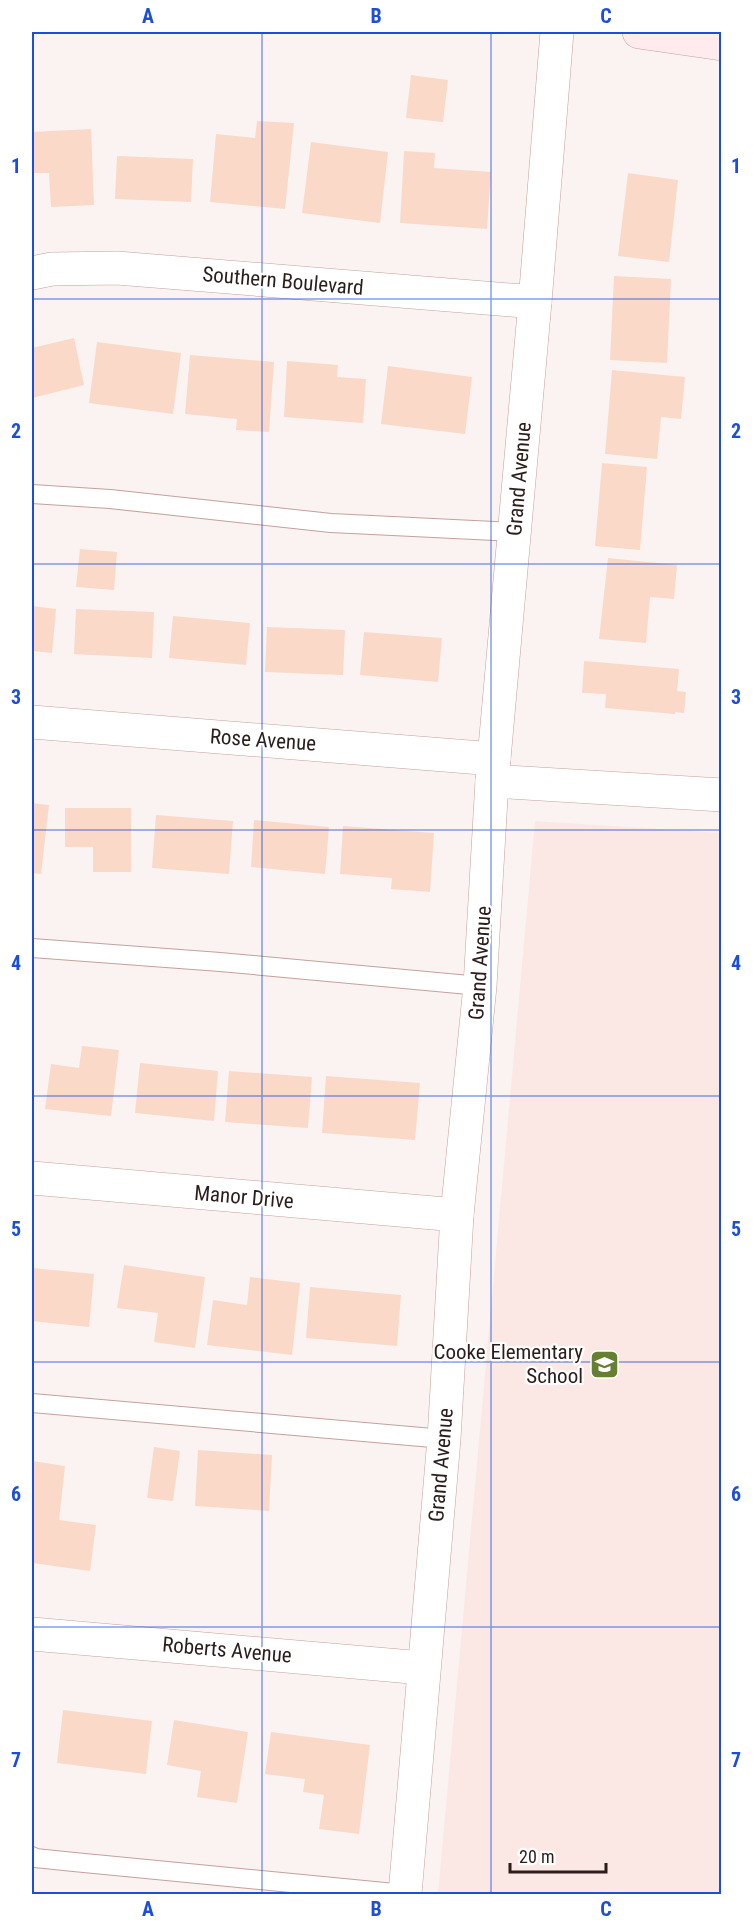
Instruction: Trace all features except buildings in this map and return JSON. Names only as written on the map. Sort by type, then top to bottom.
[{"type":"main road","points":[[639,32],[722,44]]},
{"type":"street","name":"Grand Avenue","points":[[405,1894],[444,1439],[458,1215],[480,986],[493,770],[557,32]]},
{"type":"street","name":"Southern Boulevard","points":[[32,273],[52,270],[117,268],[535,302]]},
{"type":"street","name":"Rose Avenue","points":[[32,722],[722,795]]},
{"type":"street","name":"Manor Drive","points":[[32,1178],[458,1215]]},
{"type":"street","name":"Roberts Avenue","points":[[32,1634],[423,1668]]},
{"type":"lane","points":[[32,494],[110,499],[331,523],[514,532]]},
{"type":"lane","points":[[32,948],[220,962],[480,986]]},
{"type":"lane","points":[[32,1403],[444,1439]]},
{"type":"lane","points":[[32,1856],[74,1863],[405,1894]]},
{"type":"shaded area","name":"Cooke Elementary School","points":[[535,821],[721,833],[721,1894],[438,1894]]},
{"type":"place","name":"Cooke Elementary School","points":[[604,1364]]}]
